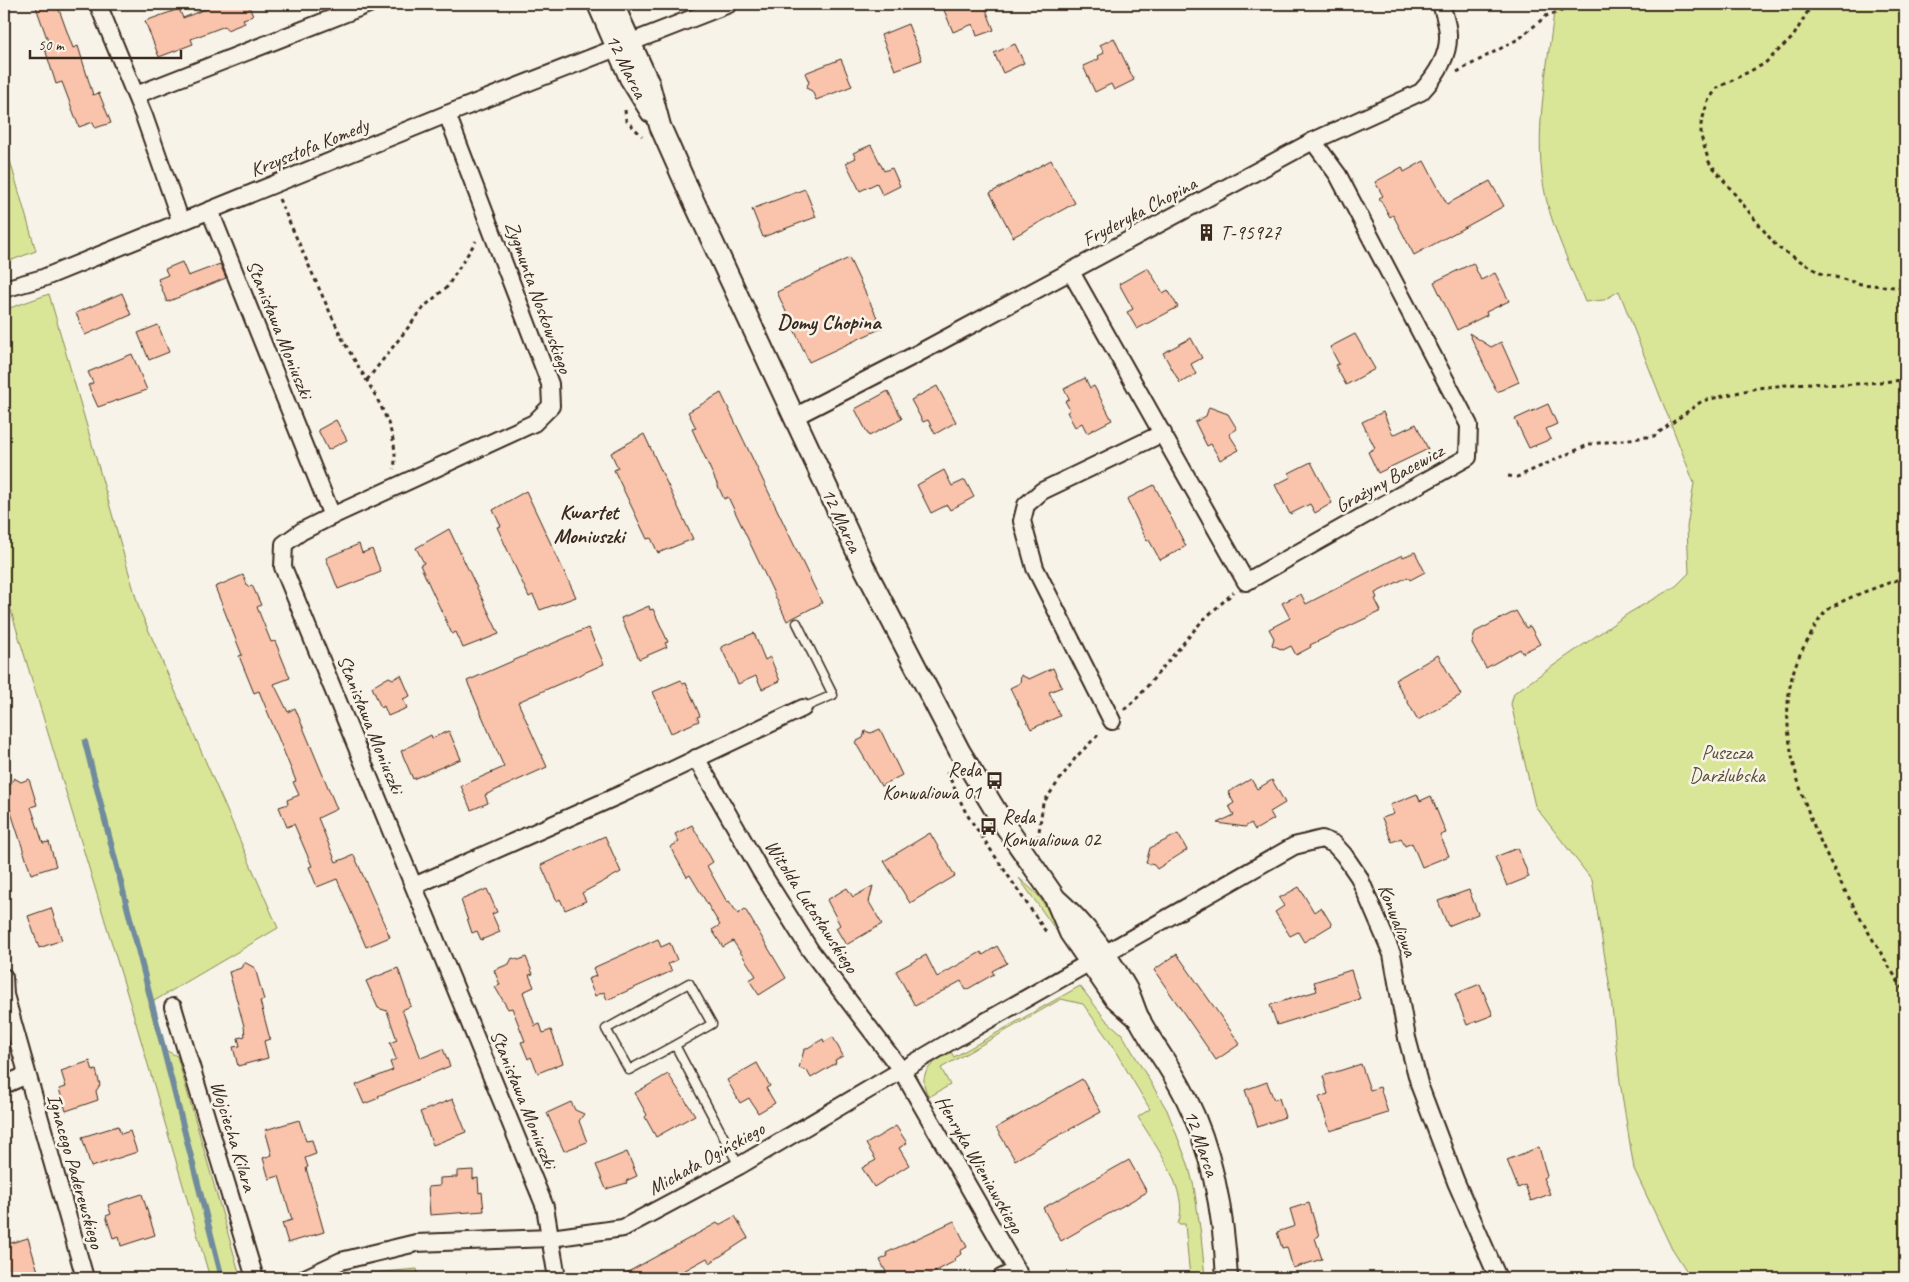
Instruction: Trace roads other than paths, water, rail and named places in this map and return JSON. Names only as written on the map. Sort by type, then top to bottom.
[{"type":"street","points":[[98,4],[136,95],[181,222]]},
{"type":"street","points":[[136,95],[368,4]]},
{"type":"street","name":"12 Marca","points":[[598,4],[649,84],[660,126],[794,417],[864,567],[960,752],[1002,821],[1055,898],[1066,928],[1096,958],[1114,997],[1140,1020],[1186,1097],[1208,1152],[1222,1223],[1227,1278]]},
{"type":"street","name":"12 Marca","points":[[613,4],[624,46]]},
{"type":"street","name":"Krzysztofa Komedy","points":[[4,289],[43,278],[447,114],[729,4]]},
{"type":"street","name":"Fryderyka Chopina","points":[[794,417],[1071,272],[1313,141],[1422,92],[1433,79],[1443,59],[1448,36],[1442,4]]},
{"type":"street","name":"Zygmunta Noskowskiego","points":[[332,516],[534,423],[551,406],[550,384],[447,114]]},
{"type":"street","name":"Grażyny Bacewicz","points":[[1163,434],[1246,582],[1468,457],[1469,425],[1338,175],[1313,141]]},
{"type":"street","name":"Stanisława Moniuszki","points":[[210,210],[332,516],[302,531],[284,544],[284,567],[546,1207],[557,1278]]},
{"type":"street","points":[[1071,272],[1163,434],[1042,491],[1026,505],[1022,522],[1035,568],[1112,721]]},
{"type":"street","points":[[414,886],[624,793],[804,708]]},
{"type":"street","name":"Witolda Lutosławskiego","points":[[696,758],[760,870],[810,950],[902,1071]]},
{"type":"street","name":"Konwaliowa","points":[[1096,958],[1294,846],[1322,839],[1334,844],[1359,877],[1392,954],[1407,1038],[1420,1087],[1456,1182],[1498,1278]]},
{"type":"street","name":"Michała Ogińskiego","points":[[305,1278],[341,1261],[416,1243],[551,1238],[623,1228],[739,1166],[1096,958]]},
{"type":"street","name":"Ignacego Paderewskiego","points":[[4,977],[5,995],[85,1278]]},
{"type":"street","name":"Wojciecha Kilara","points":[[173,1007],[255,1278]]},
{"type":"street","name":"Henryka Wieniawskiego","points":[[902,1071],[1019,1274]]},
{"type":"street","name":"Ignacego Paderewskiego","points":[[4,1085],[27,1075]]},
{"type":"street","points":[[1001,1278],[1019,1274]]},
{"type":"lane","points":[[797,623],[833,696],[804,708]]},
{"type":"lane","points":[[689,983],[712,1024],[675,1045],[629,1070],[606,1029],[689,983]]},
{"type":"lane","points":[[675,1045],[739,1166]]},
{"type":"waterway","points":[[85,742],[222,1278]]},
{"type":"place","name":"T-95927","points":[[1206,232]]},
{"type":"place","name":"Reda Konwaliowa 01","points":[[995,781]]},
{"type":"place","name":"Reda Konwaliowa 02","points":[[988,827]]},
{"type":"district","name":"Domy Chopina","points":[[829,322]]},
{"type":"district","name":"Kwartet Moniuszki","points":[[589,524]]},
{"type":"park label","name":"Puszcza Darżlubska","points":[[1727,764]]}]
